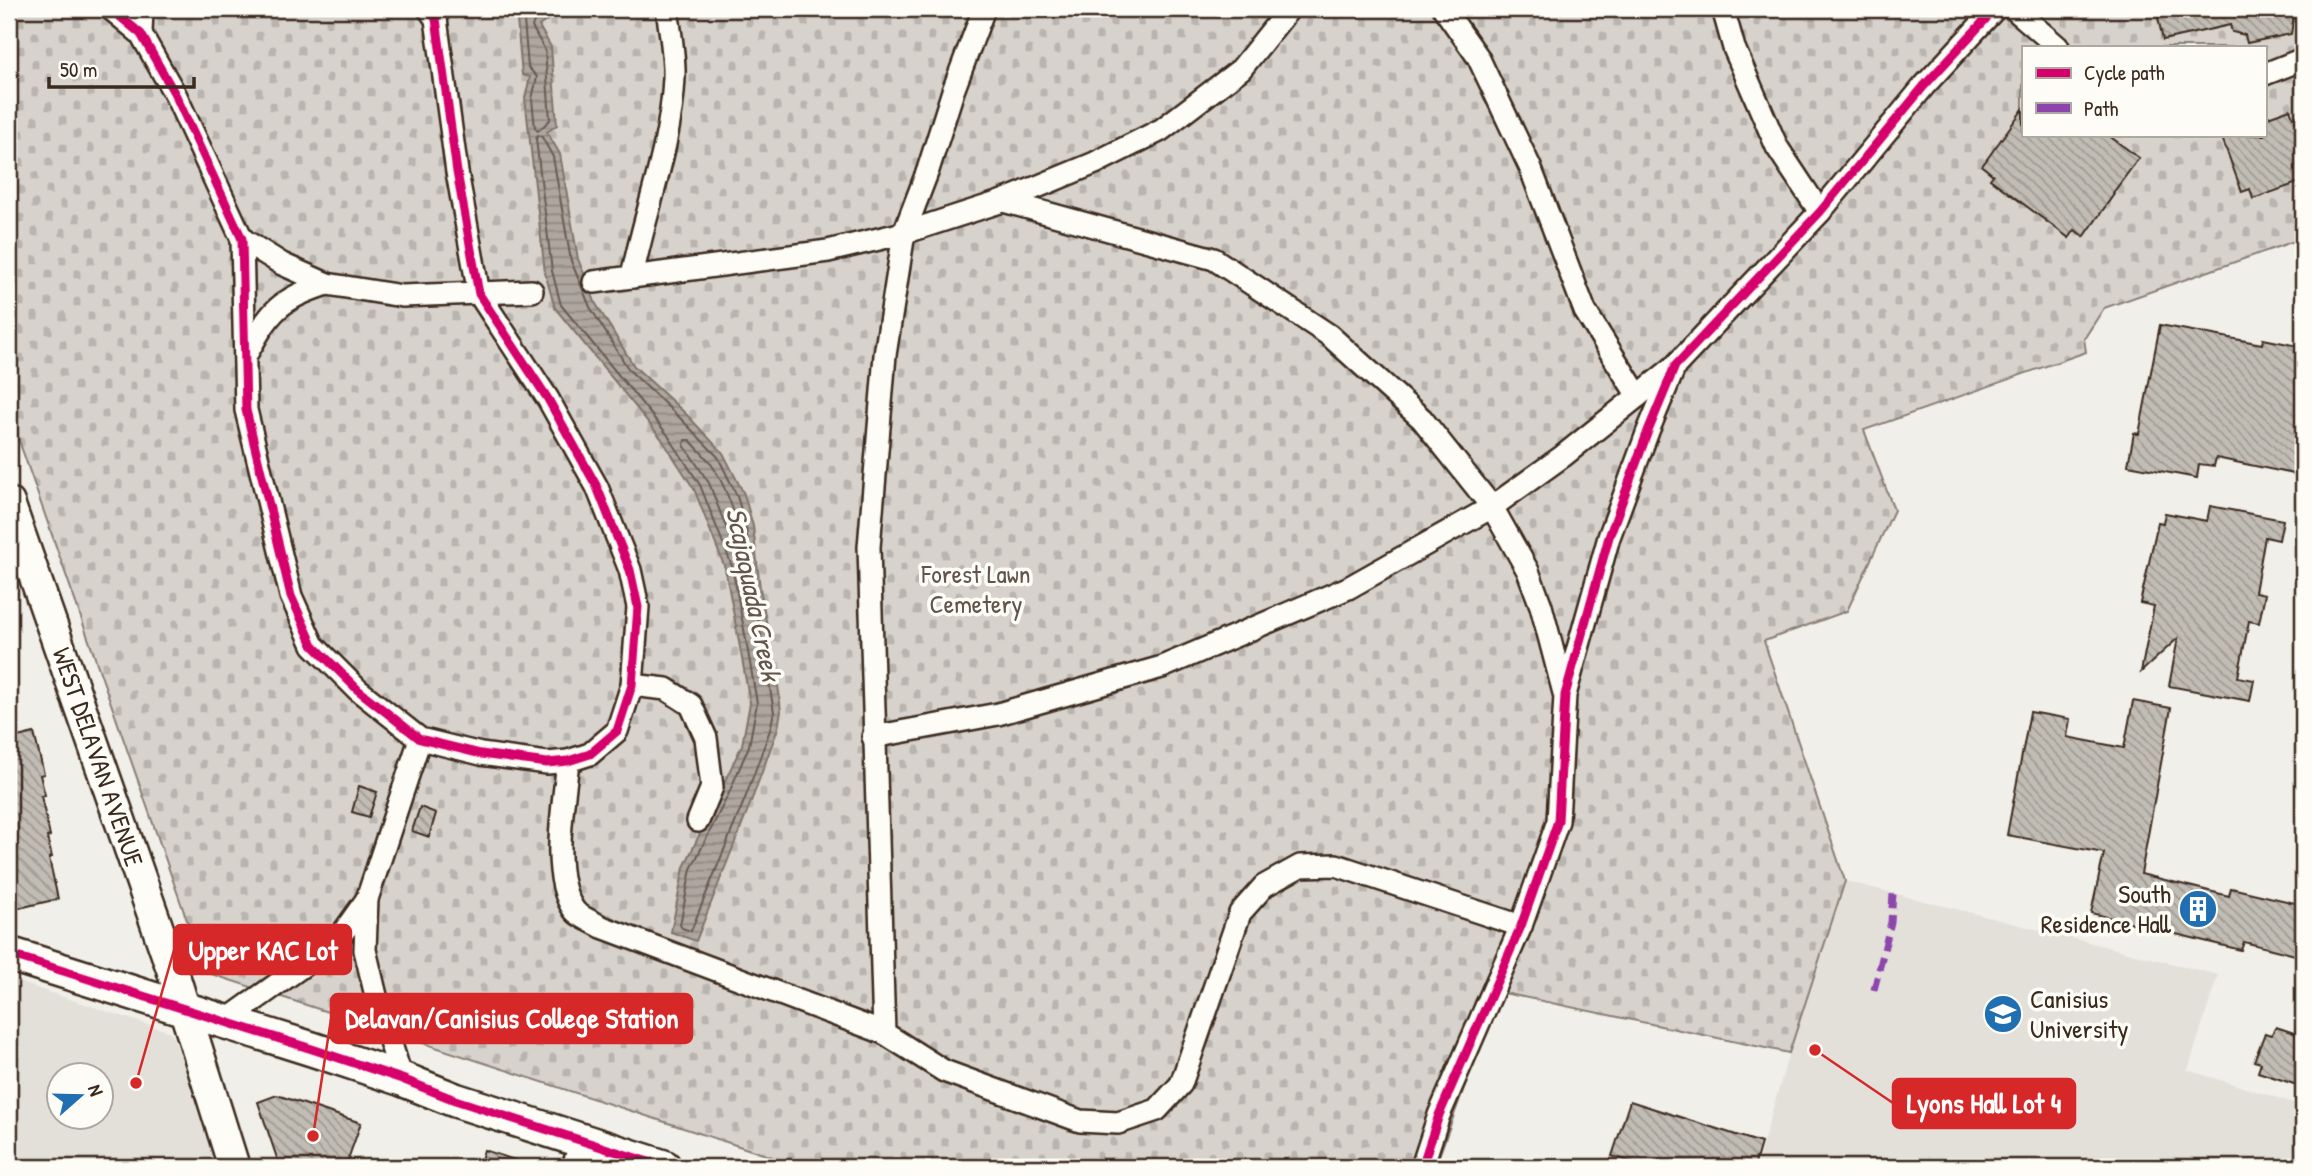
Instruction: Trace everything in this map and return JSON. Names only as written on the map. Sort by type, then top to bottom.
[{"type":"main road","points":[[9,954],[402,1079],[577,1154],[664,1167]]},
{"type":"street","points":[[111,9],[141,34],[176,96],[242,239],[246,410],[291,596],[313,645],[358,690],[419,739],[481,754],[547,763],[568,761],[590,754],[617,731],[632,685],[638,607],[630,570],[597,487],[548,399],[479,294],[433,12]]},
{"type":"street","points":[[141,34],[142,9]]},
{"type":"street","points":[[632,277],[670,116],[674,76],[667,9]]},
{"type":"street","points":[[884,1033],[869,547],[885,355],[904,233],[984,9]]},
{"type":"street","points":[[594,282],[828,251],[904,233],[1003,201],[1095,163],[1161,130],[1241,69],[1289,9]]},
{"type":"street","points":[[1444,9],[1478,57],[1530,167],[1585,311],[1638,396]]},
{"type":"street","points":[[1723,9],[1734,48],[1777,147],[1820,212]]},
{"type":"street","points":[[873,737],[998,714],[1162,667],[1349,588],[1492,508],[1563,456],[1675,366],[1820,212],[1924,86],[1994,9]]},
{"type":"street","points":[[2014,9],[2057,46]]},
{"type":"street","points":[[2266,74],[2303,59]]},
{"type":"street","points":[[1003,201],[1214,259],[1329,335],[1422,419],[1492,508],[1528,571],[1541,606],[1565,695]]},
{"type":"street","points":[[242,239],[282,264],[327,284],[401,296],[532,291]]},
{"type":"street","points":[[245,357],[267,317],[298,293],[327,284]]},
{"type":"street","points":[[1422,1167],[1439,1115],[1521,926],[1558,821],[1565,695],[1609,537],[1648,430],[1675,366]]},
{"type":"street","name":"WEST DELAVAN AVENUE","points":[[9,503],[172,969],[234,1167]]},
{"type":"street","points":[[632,685],[666,689],[691,705],[706,738],[712,788],[698,821]]},
{"type":"street","points":[[223,1022],[304,965],[342,933],[366,899],[419,739]]},
{"type":"street","points":[[568,761],[561,833],[561,882],[575,912],[602,927],[884,1033],[944,1071],[1080,1121],[1118,1123],[1157,1110],[1181,1084],[1240,913],[1264,886],[1300,866],[1336,865],[1521,926]]},
{"type":"street","points":[[366,899],[365,950],[377,1000],[402,1079]]},
{"type":"shaded area","name":"Canisius University","points":[[1845,881],[2218,975],[2188,1070],[2303,1106],[2303,1167],[1756,1167],[1789,1053]]},
{"type":"shaded area","points":[[9,979],[170,1032],[218,1167],[9,1167]]},
{"type":"green space","name":"Forest Lawn Cemetery","points":[[9,9],[2303,9],[2303,238],[2104,308],[2084,339],[2086,352],[1864,430],[1894,510],[1847,611],[1764,641],[1845,881],[1789,1053],[1499,992],[1435,1167],[803,1167],[205,972],[9,412]]},
{"type":"water","name":"Scajaquada Creek","points":[[516,9],[548,9],[549,19],[539,26],[551,47],[557,125],[547,132],[560,154],[578,259],[596,304],[634,366],[723,453],[744,494],[753,526],[760,588],[781,712],[777,731],[752,799],[696,941],[671,932],[684,867],[742,745],[750,703],[725,568],[694,489],[661,438],[555,308],[545,273],[525,98],[530,77],[522,75]]},
{"type":"building","points":[[2156,9],[2295,9],[2291,34],[2247,43],[2245,35],[2232,32],[2230,25],[2163,40]]},
{"type":"building","points":[[2290,109],[2293,117],[2303,114],[2303,181],[2253,199],[2250,189],[2242,192],[2221,136],[2266,136],[2266,118]]},
{"type":"building","points":[[2022,110],[2022,136],[2109,136],[2139,158],[2084,237],[2075,230],[2069,238],[1990,179],[1993,175],[1982,166]]},
{"type":"building","points":[[2160,325],[2262,344],[2263,339],[2303,347],[2303,476],[2216,458],[2214,466],[2199,464],[2197,478],[2128,465],[2134,433],[2139,434]]},
{"type":"building","points":[[2210,506],[2283,520],[2279,540],[2265,537],[2255,592],[2265,594],[2259,623],[2249,621],[2238,677],[2254,680],[2250,701],[2169,686],[2178,638],[2141,672],[2154,606],[2140,603],[2158,522],[2163,523],[2165,513],[2207,521]]},
{"type":"building","points":[[2133,701],[2171,708],[2141,874],[2229,896],[2231,888],[2303,905],[2303,957],[2244,942],[2241,950],[2091,913],[2104,853],[2007,835],[2030,712],[2070,719],[2067,737],[2124,748]]},
{"type":"building","points":[[34,733],[44,774],[40,775],[45,795],[41,796],[50,836],[47,837],[52,857],[49,858],[58,899],[15,909],[9,881],[9,861],[13,860],[9,842],[9,739]]},
{"type":"building","points":[[359,786],[377,792],[369,817],[352,812]]},
{"type":"building","points":[[420,807],[436,813],[429,837],[412,831]]},
{"type":"building","points":[[2276,1027],[2303,1036],[2303,1087],[2258,1072],[2261,1063],[2254,1061],[2265,1033],[2271,1035]]},
{"type":"building","points":[[277,1095],[361,1123],[347,1162],[333,1167],[280,1167],[258,1102]]},
{"type":"building","points":[[1630,1101],[1761,1143],[1754,1167],[1648,1167],[1612,1156]]},
{"type":"building","points":[[484,1150],[527,1164],[527,1167],[479,1167]]},
{"type":"marked path","points":[[1874,990],[1891,922],[1893,894]]},
{"type":"cycle path","points":[[111,9],[141,34],[176,96],[242,239],[246,410],[291,596],[313,645],[358,690],[420,739],[481,754],[547,763],[568,761],[590,754],[617,731],[632,685],[638,607],[630,570],[597,487],[548,399],[479,294],[457,172],[436,19],[429,9]]},
{"type":"cycle path","points":[[1422,1167],[1439,1115],[1521,926],[1558,821],[1565,695],[1609,537],[1675,366],[1820,212],[1924,86],[1995,9]]},
{"type":"cycle path","points":[[9,954],[312,1049],[455,1100],[664,1167]]},
{"type":"place","name":"South Residence Hall","points":[[2198,909]]},
{"type":"place","name":"Canisius University","points":[[2003,1014]]},
{"type":"place","name":"Lyons Hall Lot 4","points":[[1815,1050]]},
{"type":"place","name":"Upper KAC Lot","points":[[136,1083]]},
{"type":"place","name":"Delavan/Canisius College Station","points":[[313,1136]]}]
